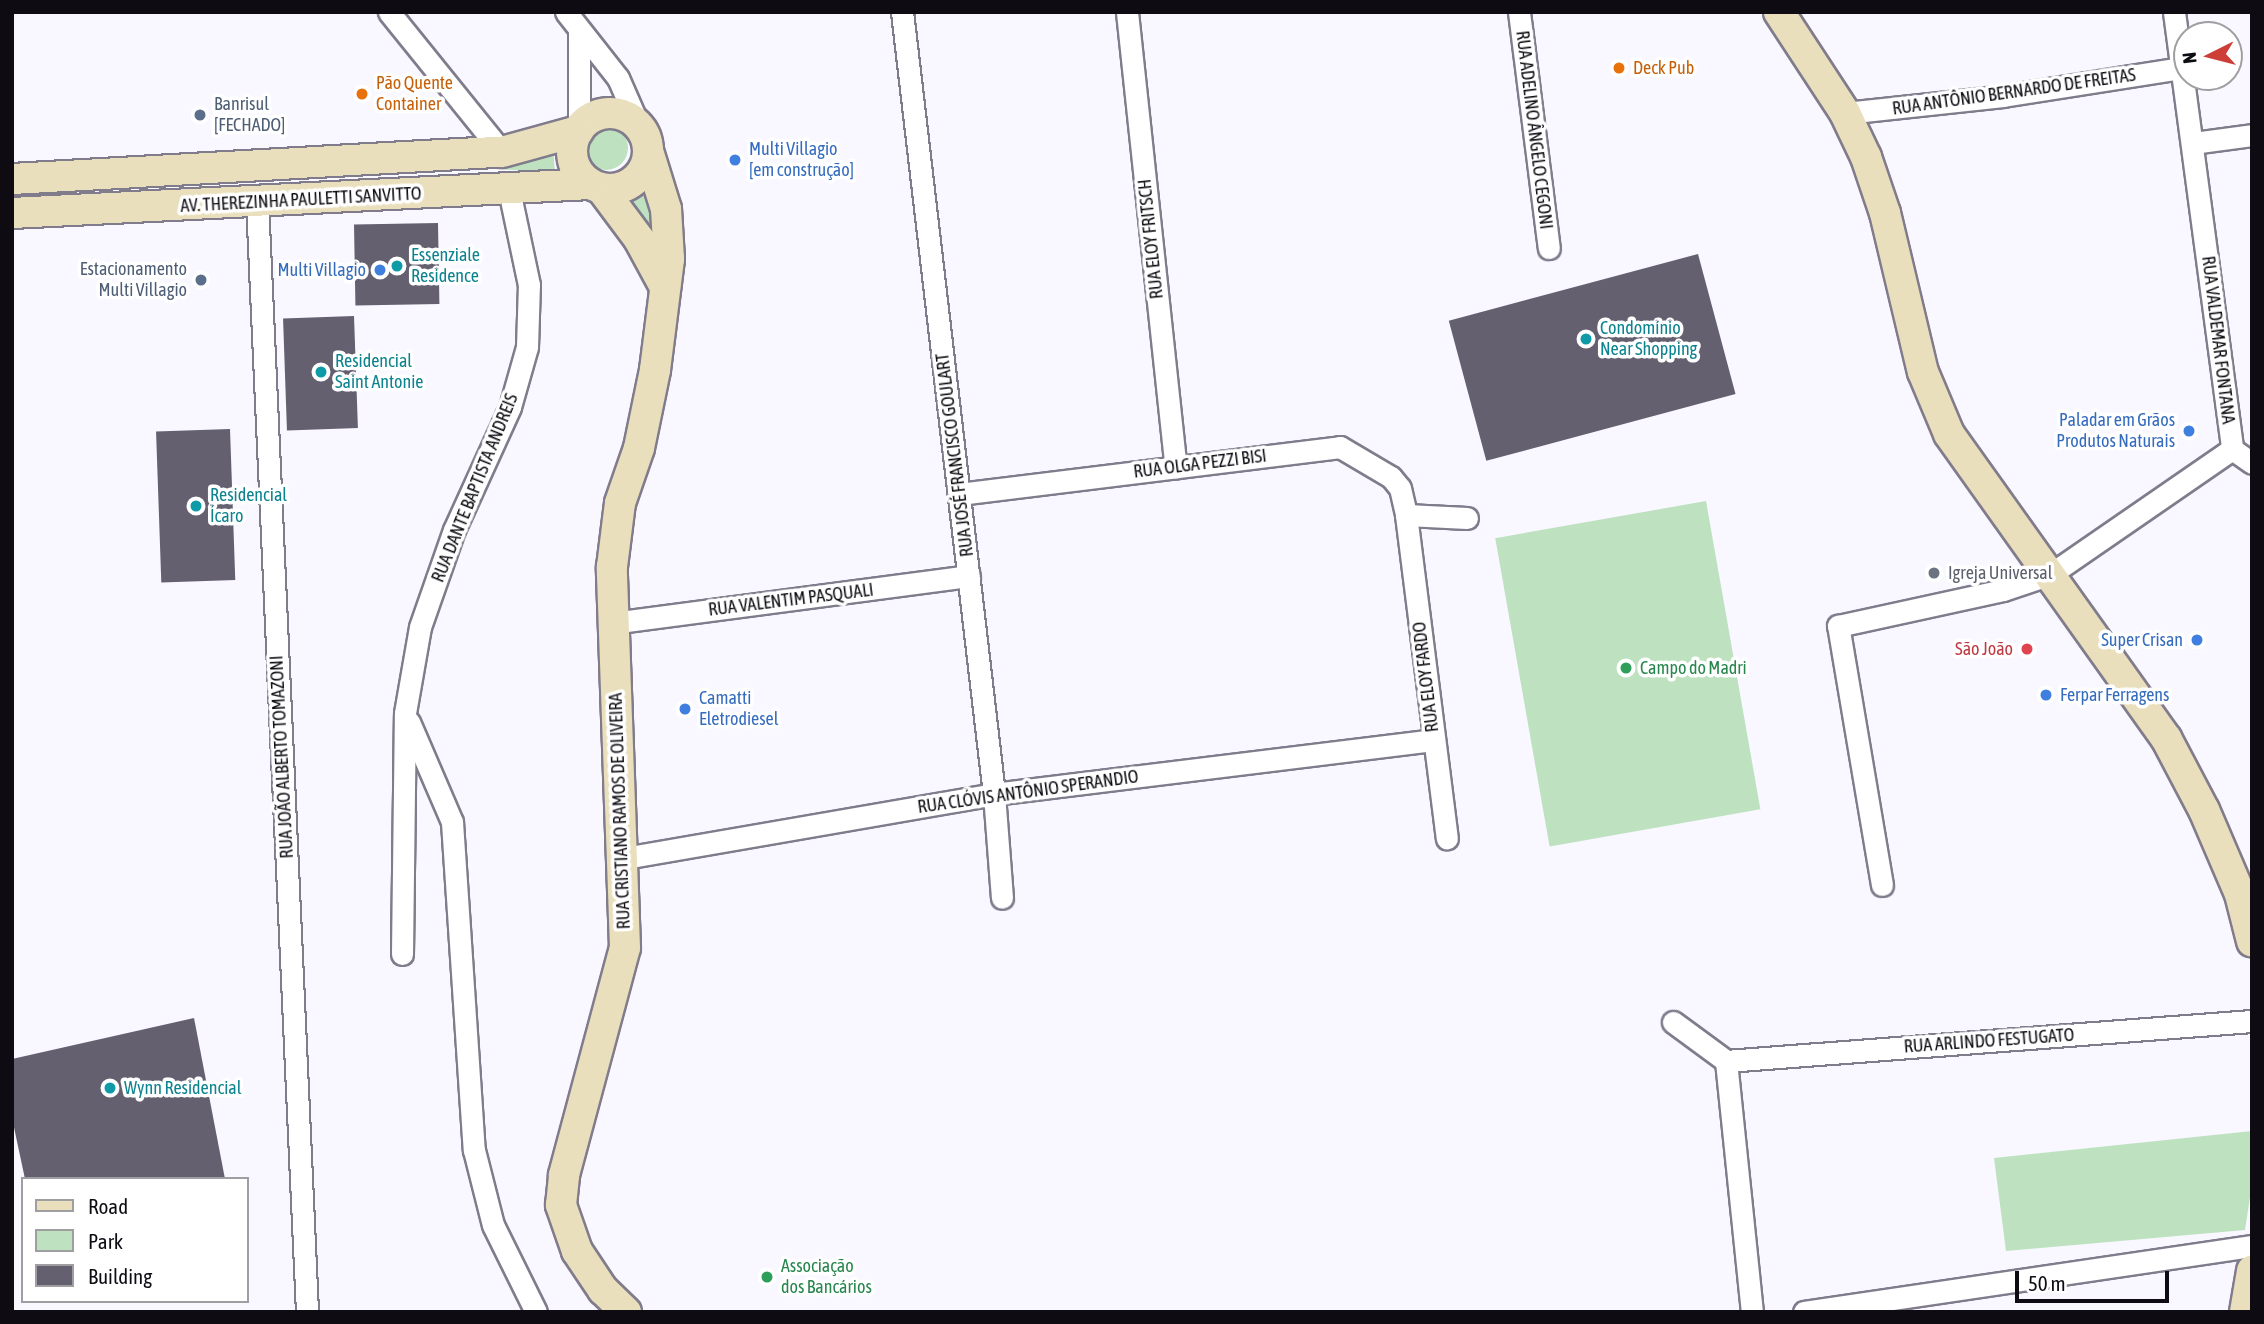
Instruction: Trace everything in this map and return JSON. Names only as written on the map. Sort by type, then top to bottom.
[{"type":"main road","points":[[1779,12],[1845,113],[1885,213],[1933,402],[1949,434],[2166,738],[2246,893],[2252,941]]},
{"type":"main road","points":[[595,186],[634,181],[646,162],[644,139],[629,118],[602,114],[578,130],[573,142],[575,166],[639,239],[666,287]]},
{"type":"main road","name":"AV. THEREZINHA PAULETTI SANVITTO","points":[[12,178],[502,152],[578,130]]},
{"type":"main road","name":"RUA CRISTIANO RAMOS DE OLIVEIRA","points":[[626,1312],[603,1290],[577,1251],[561,1205],[564,1175],[625,948],[612,567],[620,503],[641,435],[666,287],[669,240],[666,209],[644,139]]},
{"type":"main road","points":[[313,163],[316,200]]},
{"type":"main road","points":[[105,174],[106,209]]},
{"type":"main road","name":"AV. THEREZINHA PAULETTI SANVITTO","points":[[12,214],[595,186]]},
{"type":"main road","points":[[2245,1312],[2252,1271]]},
{"type":"street","points":[[389,12],[502,152]]},
{"type":"street","name":"RUA CRISTIANO RAMOS DE OLIVEIRA","points":[[566,12],[579,33],[618,78],[644,139]]},
{"type":"street","name":"RUA JOSÉ FRANCISCO GOULART","points":[[902,12],[970,576],[994,794],[1002,898]]},
{"type":"street","name":"RUA ELOY FRITSCH","points":[[1127,12],[1176,467]]},
{"type":"street","name":"RUA ADELINO ÂNGELO CEGONI","points":[[1519,12],[1549,248]]},
{"type":"street","points":[[578,130],[579,33]]},
{"type":"street","name":"RUA ANTÔNIO BERNARDO DE FREITAS","points":[[1845,113],[2003,96],[2173,69]]},
{"type":"street","name":"RUA VALDEMAR FONTANA","points":[[1882,885],[1838,626],[2003,590],[2051,574],[2232,449],[2185,91]]},
{"type":"street","points":[[2193,143],[2252,135]]},
{"type":"street","name":"RUA DANTE BAPTISTA ANDREIS","points":[[402,954],[405,713],[420,627],[454,530],[510,407],[527,347],[529,285],[509,190]]},
{"type":"street","name":"RUA JOÃO ALBERTO TOMAZONI","points":[[257,202],[307,1312]]},
{"type":"street","name":"RUA OLGA PEZZI BISI","points":[[960,494],[1348,449],[1391,477],[1400,488],[1406,515]]},
{"type":"street","points":[[2232,449],[2252,463]]},
{"type":"street","points":[[1406,515],[1467,518]]},
{"type":"street","name":"RUA ELOY FARDO","points":[[1406,515],[1447,838]]},
{"type":"street","name":"RUA VALENTIM PASQUALI","points":[[612,623],[970,576]]},
{"type":"street","points":[[405,713],[452,822],[474,1150],[493,1225],[536,1312]]},
{"type":"street","name":"RUA CLÓVIS ANTÔNIO SPERANDIO","points":[[624,858],[994,794],[1433,740]]},
{"type":"street","name":"RUA ARLINDO FESTUGATO","points":[[1726,1060],[2252,1021]]},
{"type":"street","points":[[1673,1022],[1726,1060],[1752,1312]]},
{"type":"street","points":[[1804,1312],[2252,1245]]},
{"type":"green space","points":[[606,126],[621,133],[628,148],[621,163],[606,170],[591,163],[584,148],[591,133]]},
{"type":"green space","points":[[553,148],[555,172],[493,169]]},
{"type":"green space","points":[[650,183],[662,243],[629,200]]},
{"type":"green space","name":"Campo do Madri","points":[[1706,501],[1760,809],[1550,846],[1495,538]]},
{"type":"green space","points":[[2252,1131],[2252,1184],[2245,1230],[2006,1251],[1994,1158]]},
{"type":"building","name":"Essenziale Residence","points":[[438,223],[439,304],[355,305],[354,224]]},
{"type":"building","name":"Condomínio Near Shopping","points":[[1698,254],[1736,394],[1486,461],[1449,321]]},
{"type":"building","name":"Residencial Saint Antonie","points":[[354,316],[358,428],[287,430],[283,318]]},
{"type":"building","name":"Residencial Ícaro","points":[[230,429],[235,580],[161,582],[156,432]]},
{"type":"building","name":"Wynn Residencial","points":[[194,1018],[225,1177],[25,1177],[12,1118],[12,1059]]},
{"type":"place","name":"Deck Pub","points":[[1619,68]]},
{"type":"place","name":"Pão Quente Container","points":[[362,94]]},
{"type":"place","name":"Banrisul [FECHADO]","points":[[200,115]]},
{"type":"place","name":"Multi Villagio [em construção]","points":[[735,160]]},
{"type":"place","name":"Essenziale Residence","points":[[397,266]]},
{"type":"place","name":"Multi Villagio","points":[[380,270]]},
{"type":"place","name":"Estacionamento Multi Villagio","points":[[201,280]]},
{"type":"place","name":"Condomínio Near Shopping","points":[[1586,339]]},
{"type":"place","name":"Residencial Saint Antonie","points":[[321,372]]},
{"type":"place","name":"Paladar em Grãos Produtos Naturais","points":[[2189,431]]},
{"type":"place","name":"Residencial Ícaro","points":[[196,506]]},
{"type":"place","name":"Igreja Universal","points":[[1934,573]]},
{"type":"place","name":"Super Crisan","points":[[2197,640]]},
{"type":"place","name":"São João","points":[[2027,649]]},
{"type":"place","name":"Campo do Madri","points":[[1626,668]]},
{"type":"place","name":"Ferpar Ferragens","points":[[2046,695]]},
{"type":"place","name":"Camatti Eletrodiesel","points":[[685,709]]},
{"type":"place","name":"Wynn Residencial","points":[[110,1088]]},
{"type":"place","name":"Associação dos Bancários","points":[[767,1277]]}]
